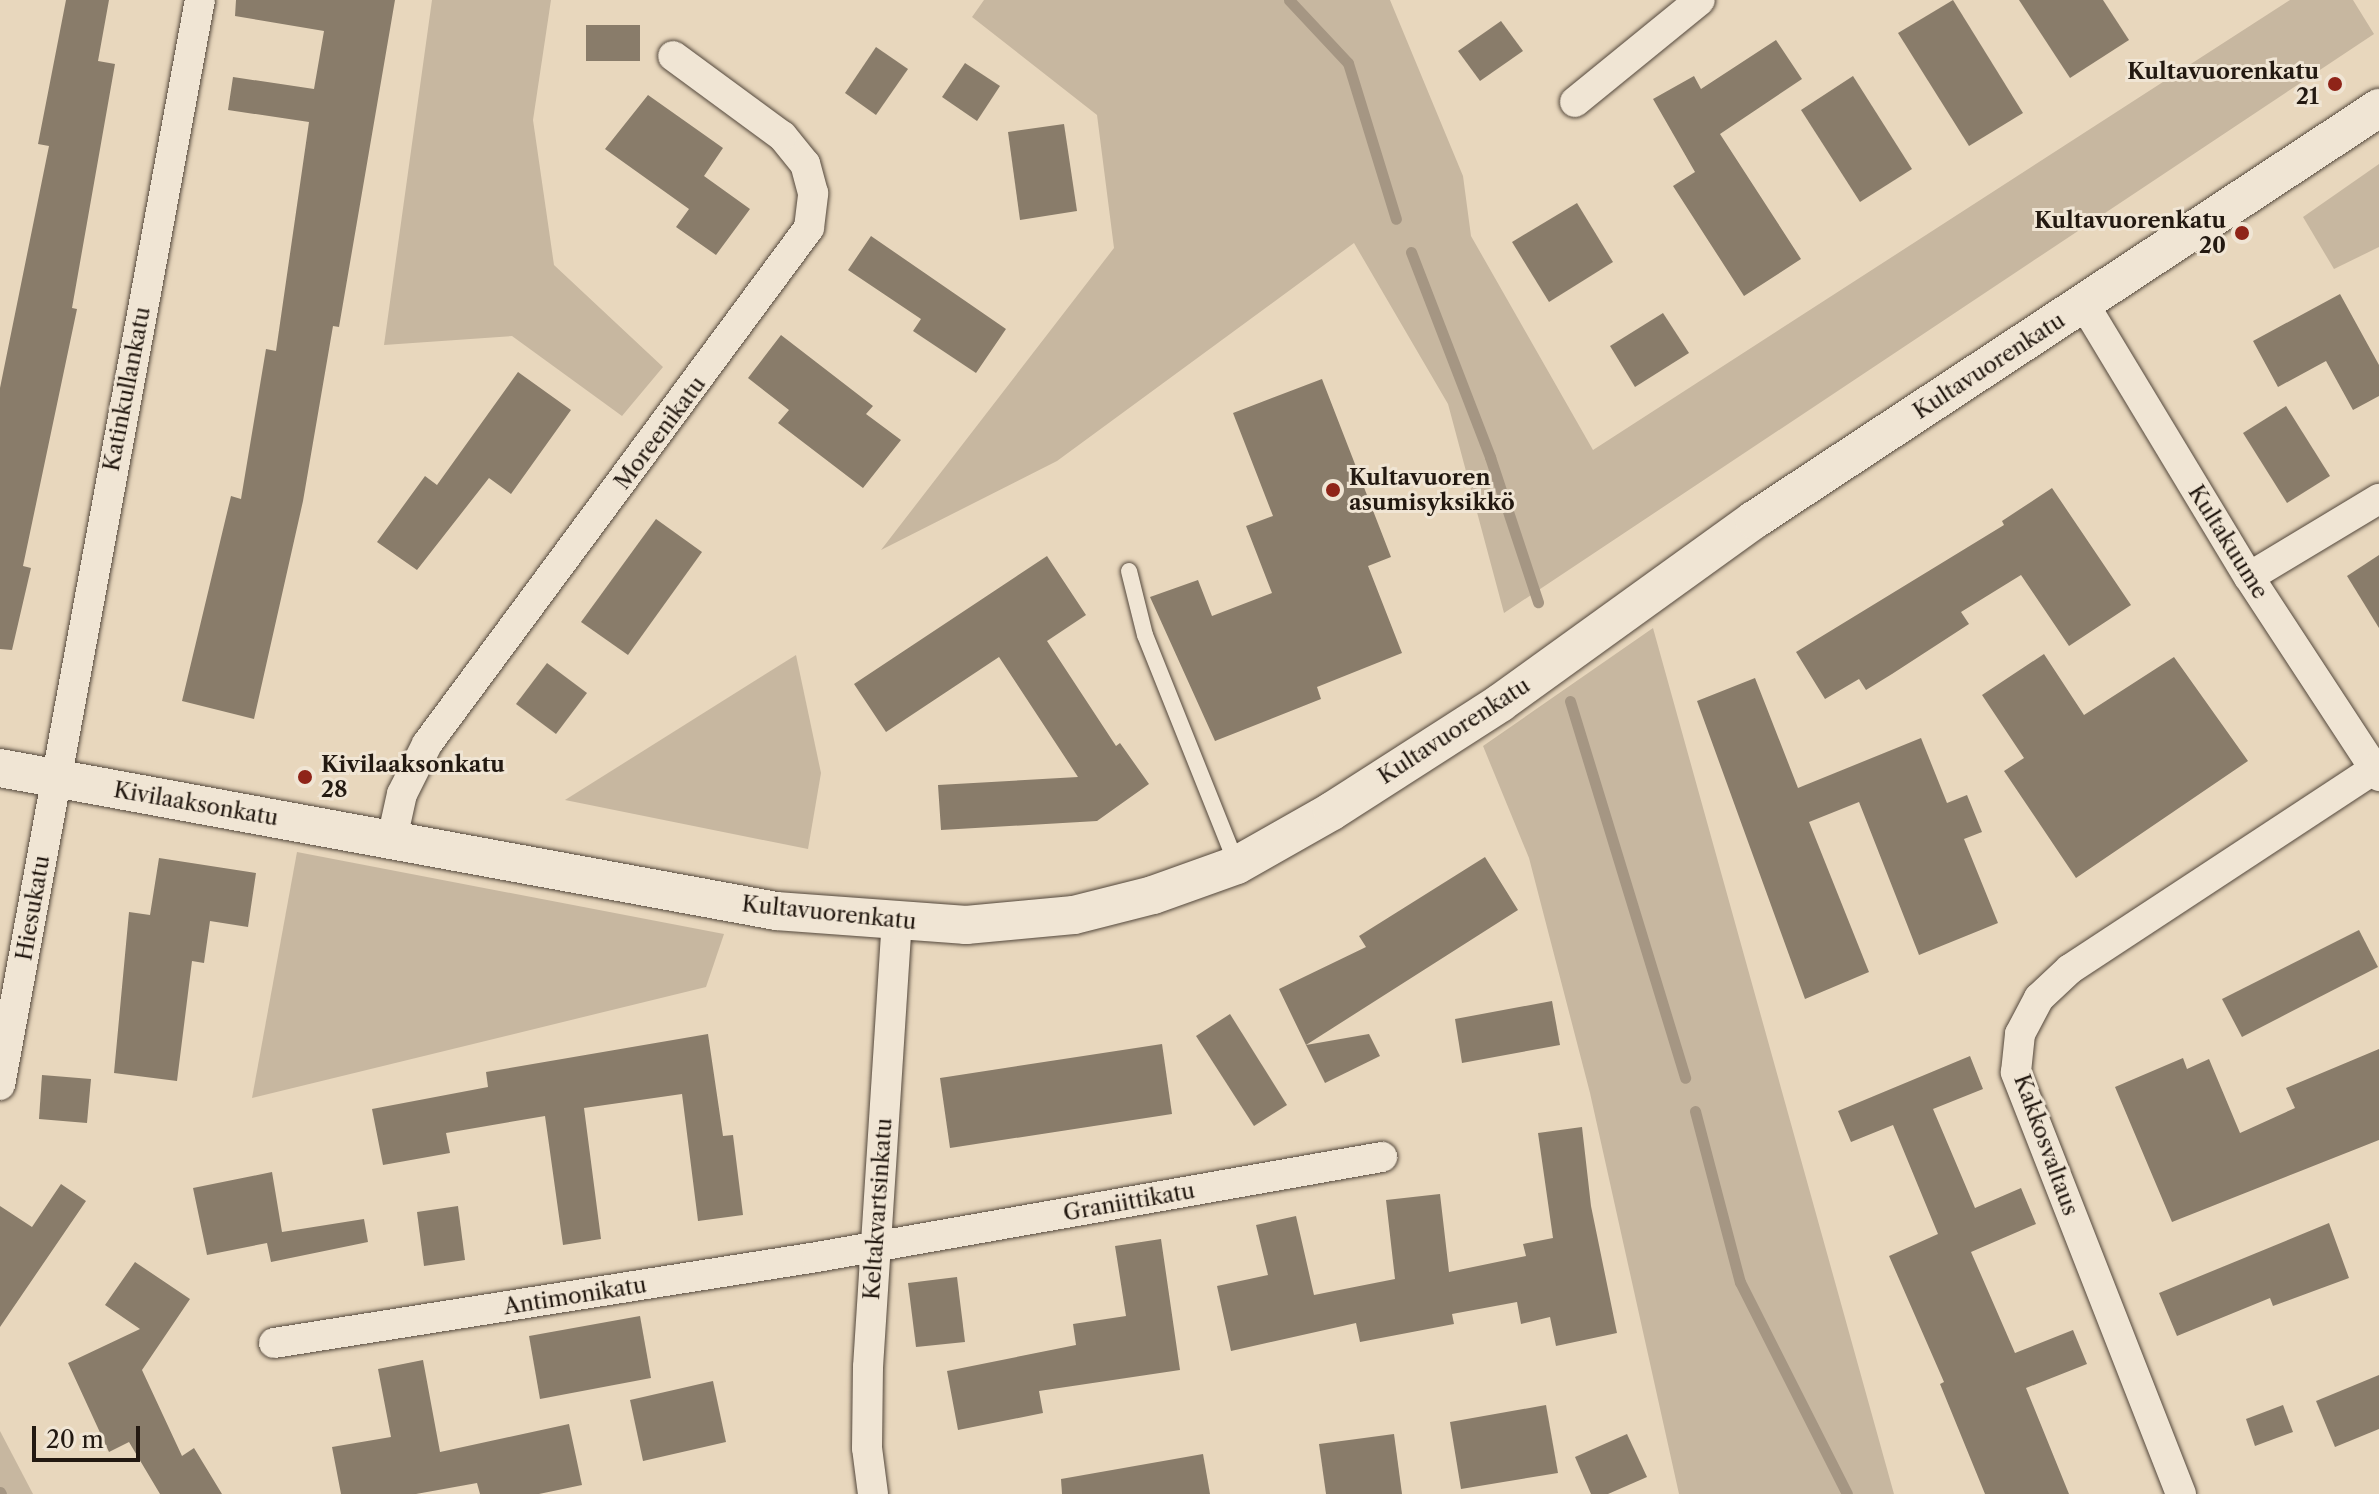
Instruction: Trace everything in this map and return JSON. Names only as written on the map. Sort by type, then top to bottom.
[{"type":"street","name":"Katinkullankatu","points":[[55,778],[200,0]]},
{"type":"street","points":[[1575,102],[1700,0]]},
{"type":"street","name":"Moreenikatu","points":[[392,839],[402,794],[427,744],[809,228],[813,193],[805,164],[782,136],[673,56]]},
{"type":"street","name":"Kultavuorenkatu","points":[[392,839],[776,911],[897,923],[966,925],[1074,915],[1153,895],[1237,865],[1500,703],[1754,520],[2379,108]]},
{"type":"street","name":"Kultakuume","points":[[2084,304],[2249,577],[2378,772]]},
{"type":"street","points":[[2249,577],[2379,499]]},
{"type":"street","name":"Kivilaaksonkatu","points":[[0,768],[392,839]]},
{"type":"street","name":"Kakkosvaltaus","points":[[2181,1494],[2016,1072],[2020,1034],[2039,998],[2070,969],[2378,772]]},
{"type":"street","name":"Hiesukatu","points":[[0,1085],[55,778]]},
{"type":"street","name":"Keltakvartsinkatu","points":[[873,1494],[867,1448],[868,1367],[897,923]]},
{"type":"street","name":"Graniittikatu","points":[[876,1247],[1382,1157]]},
{"type":"street","name":"Antimonikatu","points":[[274,1343],[876,1247]]},
{"type":"lane","points":[[1129,571],[1145,635],[1237,865]]},
{"type":"shaded area","points":[[432,0],[551,0],[533,120],[554,265],[663,367],[622,416],[512,336],[384,345]]},
{"type":"shaded area","points":[[984,0],[1390,0],[1463,176],[1471,236],[1593,450],[2290,0],[2353,0],[2374,34],[1504,613],[1448,404],[1354,243],[1057,461],[881,550],[1114,248],[1097,115],[972,17]]},
{"type":"shaded area","points":[[2379,164],[2379,247],[2334,269],[2303,217]]},
{"type":"shaded area","points":[[1653,628],[1894,1494],[1679,1494],[1590,1093],[1529,858],[1483,746]]},
{"type":"shaded area","points":[[796,655],[821,773],[808,849],[565,800]]},
{"type":"shaded area","points":[[297,852],[724,934],[706,987],[252,1098]]},
{"type":"shaded area","points":[[0,1431],[33,1494],[0,1494]]},
{"type":"building","points":[[66,0],[109,0],[98,61],[115,64],[72,308],[77,309],[23,566],[31,568],[12,650],[0,649],[0,388],[49,146],[38,144]]},
{"type":"building","points":[[236,0],[395,0],[339,327],[333,326],[303,501],[254,719],[182,701],[231,496],[241,499],[266,349],[276,351],[309,122],[228,110],[233,77],[314,89],[324,31],[235,16]]},
{"type":"building","points":[[1953,0],[2023,113],[1969,146],[1898,33]]},
{"type":"building","points":[[2019,0],[2103,0],[2129,40],[2070,78]]},
{"type":"building","points":[[1501,21],[1523,51],[1480,81],[1458,51]]},
{"type":"building","points":[[586,25],[640,25],[640,61],[586,61]]},
{"type":"building","points":[[1776,40],[1802,79],[1720,134],[1801,259],[1744,296],[1673,186],[1695,172],[1653,99],[1694,76],[1701,89]]},
{"type":"building","points":[[876,47],[908,69],[876,115],[845,93]]},
{"type":"building","points":[[965,63],[1000,86],[977,121],[942,97]]},
{"type":"building","points":[[1853,76],[1912,169],[1860,202],[1801,110]]},
{"type":"building","points":[[648,95],[723,148],[704,176],[750,209],[716,255],[676,227],[689,209],[605,149]]},
{"type":"building","points":[[1064,124],[1077,211],[1020,220],[1008,132]]},
{"type":"building","points":[[1577,203],[1613,262],[1549,302],[1512,242]]},
{"type":"building","points":[[871,236],[1006,329],[976,373],[913,331],[921,319],[848,270]]},
{"type":"building","points":[[2340,294],[2379,365],[2379,396],[2353,410],[2326,361],[2278,387],[2253,341]]},
{"type":"building","points":[[1663,313],[1689,353],[1635,387],[1610,346]]},
{"type":"building","points":[[781,335],[873,406],[866,414],[901,440],[863,488],[778,423],[789,410],[748,378]]},
{"type":"building","points":[[518,372],[571,410],[511,494],[489,478],[417,570],[377,542],[425,476],[437,485]]},
{"type":"building","points":[[1322,379],[1391,557],[1368,566],[1402,653],[1317,687],[1321,699],[1215,741],[1150,597],[1198,580],[1212,616],[1272,593],[1246,526],[1273,516],[1233,413]]},
{"type":"building","points":[[2286,406],[2330,476],[2287,503],[2243,433]]},
{"type":"building","points":[[2052,488],[2131,605],[2069,646],[2021,575],[1961,612],[1969,624],[1892,674],[1866,690],[1859,679],[1825,699],[1796,652],[2004,525],[2002,521]]},
{"type":"building","points":[[656,519],[702,552],[628,655],[581,622]]},
{"type":"building","points":[[2379,555],[2379,628],[2347,576]]},
{"type":"building","points":[[1047,556],[1086,615],[1047,641],[1116,746],[1120,743],[1149,784],[1097,821],[941,830],[938,785],[1078,777],[999,657],[886,732],[854,684]]},
{"type":"building","points":[[2044,654],[2084,715],[2174,657],[2248,761],[2076,878],[2004,771],[2024,758],[1982,695]]},
{"type":"building","points":[[547,663],[587,693],[556,734],[516,704]]},
{"type":"building","points":[[1755,678],[1798,788],[1921,738],[1947,803],[1967,795],[1982,832],[1964,839],[1998,923],[1919,955],[1859,802],[1809,822],[1869,972],[1805,999],[1697,701]]},
{"type":"building","points":[[1485,857],[1518,910],[1306,1045],[1279,989],[1366,947],[1359,936]]},
{"type":"building","points":[[159,858],[256,873],[248,927],[210,921],[204,963],[192,961],[177,1081],[114,1073],[129,912],[150,915]]},
{"type":"building","points":[[2359,930],[2378,967],[2242,1037],[2222,999]]},
{"type":"building","points":[[1552,1001],[1560,1045],[1462,1063],[1455,1019]]},
{"type":"building","points":[[1230,1014],[1287,1105],[1254,1126],[1196,1036]]},
{"type":"building","points":[[708,1034],[723,1136],[733,1135],[743,1215],[698,1221],[682,1094],[584,1108],[601,1239],[563,1245],[545,1116],[446,1133],[450,1153],[383,1165],[372,1109],[488,1087],[486,1072]]},
{"type":"building","points":[[1369,1034],[1380,1056],[1325,1083],[1306,1045]]},
{"type":"building","points":[[1162,1044],[1172,1114],[950,1148],[940,1078]]},
{"type":"building","points":[[2379,1049],[2379,1140],[2172,1222],[2115,1087],[2183,1058],[2187,1069],[2209,1059],[2240,1133],[2295,1108],[2286,1088]]},
{"type":"building","points":[[1970,1056],[1983,1089],[1933,1109],[1975,1208],[2021,1188],[2036,1224],[1971,1252],[2015,1353],[2073,1330],[2087,1364],[2026,1388],[2069,1494],[1985,1494],[1940,1384],[1944,1382],[1889,1256],[1938,1234],[1893,1125],[1851,1142],[1838,1111]]},
{"type":"building","points":[[42,1075],[91,1079],[87,1123],[39,1119]]},
{"type":"building","points":[[1582,1127],[1591,1206],[1617,1333],[1556,1346],[1550,1317],[1521,1324],[1517,1302],[1452,1314],[1454,1324],[1360,1342],[1356,1323],[1231,1351],[1217,1286],[1268,1275],[1256,1225],[1296,1216],[1314,1295],[1395,1279],[1386,1200],[1440,1194],[1449,1272],[1526,1256],[1523,1244],[1553,1238],[1538,1133]]},
{"type":"building","points":[[272,1172],[282,1232],[364,1219],[368,1242],[271,1262],[267,1243],[207,1255],[193,1188]]},
{"type":"building","points":[[61,1184],[86,1201],[0,1327],[0,1206],[32,1227]]},
{"type":"building","points":[[458,1206],[465,1260],[424,1266],[417,1212]]},
{"type":"building","points":[[2329,1223],[2349,1278],[2273,1306],[2270,1298],[2177,1336],[2159,1293]]},
{"type":"building","points":[[1161,1239],[1180,1370],[1039,1391],[1043,1413],[958,1430],[947,1371],[1076,1345],[1073,1324],[1126,1316],[1115,1246]]},
{"type":"building","points":[[135,1262],[190,1299],[142,1370],[182,1456],[194,1448],[222,1494],[160,1494],[129,1442],[109,1452],[68,1363],[140,1329],[105,1305]]},
{"type":"building","points":[[957,1277],[965,1342],[916,1347],[908,1283]]},
{"type":"building","points":[[640,1316],[651,1378],[540,1399],[529,1336]]},
{"type":"building","points":[[423,1360],[440,1452],[569,1424],[582,1485],[539,1494],[480,1494],[477,1483],[416,1494],[341,1494],[332,1447],[391,1437],[378,1369]]},
{"type":"building","points":[[2379,1375],[2379,1429],[2335,1447],[2316,1401]]},
{"type":"building","points":[[713,1381],[726,1442],[643,1461],[630,1400]]},
{"type":"building","points":[[1546,1405],[1558,1473],[1461,1489],[1450,1422]]},
{"type":"building","points":[[2283,1405],[2293,1432],[2255,1446],[2246,1419]]},
{"type":"building","points":[[1394,1434],[1402,1494],[1326,1494],[1319,1444]]},
{"type":"building","points":[[1627,1434],[1647,1477],[1608,1494],[1591,1494],[1575,1457]]},
{"type":"building","points":[[1203,1454],[1210,1494],[1062,1494],[1061,1479]]},
{"type":"waterway","points":[[1289,0],[1348,63],[1396,219]]},
{"type":"waterway","points":[[1411,252],[1490,457],[1538,602]]},
{"type":"waterway","points":[[1570,701],[1685,1078]]},
{"type":"waterway","points":[[1695,1111],[1740,1282],[1847,1494]]},
{"type":"place","name":"Kultavuorenkatu 21","points":[[2335,84]]},
{"type":"place","name":"Kultavuorenkatu 20","points":[[2242,233]]},
{"type":"place","name":"Kultavuoren asumisyksikkö","points":[[1333,490]]},
{"type":"place","name":"Kivilaaksonkatu 28","points":[[305,777]]}]
